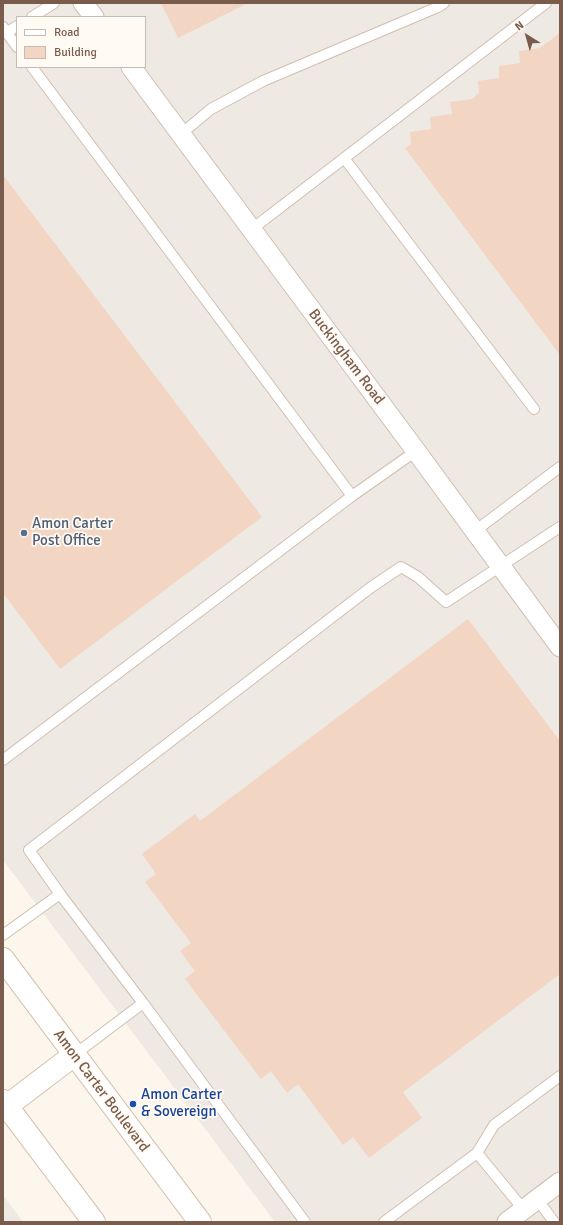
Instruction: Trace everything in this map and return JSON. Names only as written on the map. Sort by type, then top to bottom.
[{"type":"street","points":[[84,3],[93,16]]},
{"type":"street","name":"Buckingham Road","points":[[132,68],[560,647]]},
{"type":"street","name":"Amon Carter Boulevard","points":[[3,959],[200,1222]]},
{"type":"street","points":[[74,1055],[4,1105],[94,1222]]},
{"type":"street","points":[[507,1222],[560,1182]]},
{"type":"lane","points":[[34,16],[54,3]]},
{"type":"lane","points":[[181,134],[211,109],[263,81],[438,7],[444,3]]},
{"type":"lane","points":[[252,229],[546,3]]},
{"type":"lane","points":[[16,26],[5,30],[16,46]]},
{"type":"lane","points":[[33,68],[352,496]]},
{"type":"lane","points":[[344,158],[534,409]]},
{"type":"lane","points":[[3,760],[352,496],[416,451]]},
{"type":"lane","points":[[475,532],[560,468]]},
{"type":"lane","points":[[305,1222],[143,1003],[60,894],[29,850],[370,588],[402,567],[418,577],[446,602],[560,527]]},
{"type":"lane","points":[[3,935],[60,894]]},
{"type":"lane","points":[[74,1055],[143,1003]]},
{"type":"lane","points":[[384,1222],[477,1153],[494,1125],[560,1076]]},
{"type":"lane","points":[[477,1153],[531,1204],[554,1222]]},
{"type":"shaded area","points":[[3,3],[560,3],[560,1222],[275,1222],[3,860]]},
{"type":"shaded area","points":[[3,1195],[23,1222],[3,1222]]},
{"type":"building","points":[[161,3],[248,3],[178,38]]},
{"type":"building","points":[[560,33],[560,355],[405,148],[411,144],[410,132],[431,129],[430,117],[452,114],[450,102],[472,99],[479,93],[478,81],[499,78],[499,66],[520,63],[519,51],[540,48]]},
{"type":"building","points":[[3,175],[262,517],[60,669],[3,593]]},
{"type":"building","points":[[468,619],[560,741],[560,974],[403,1092],[422,1118],[369,1158],[353,1137],[343,1145],[298,1084],[287,1093],[271,1071],[261,1079],[185,979],[195,971],[180,951],[191,943],[145,882],[156,874],[142,854],[195,814],[200,821]]},
{"type":"place","name":"Amon Carter Post Office","points":[[24,533]]},
{"type":"place","name":"Amon Carter & Sovereign","points":[[133,1104]]}]
